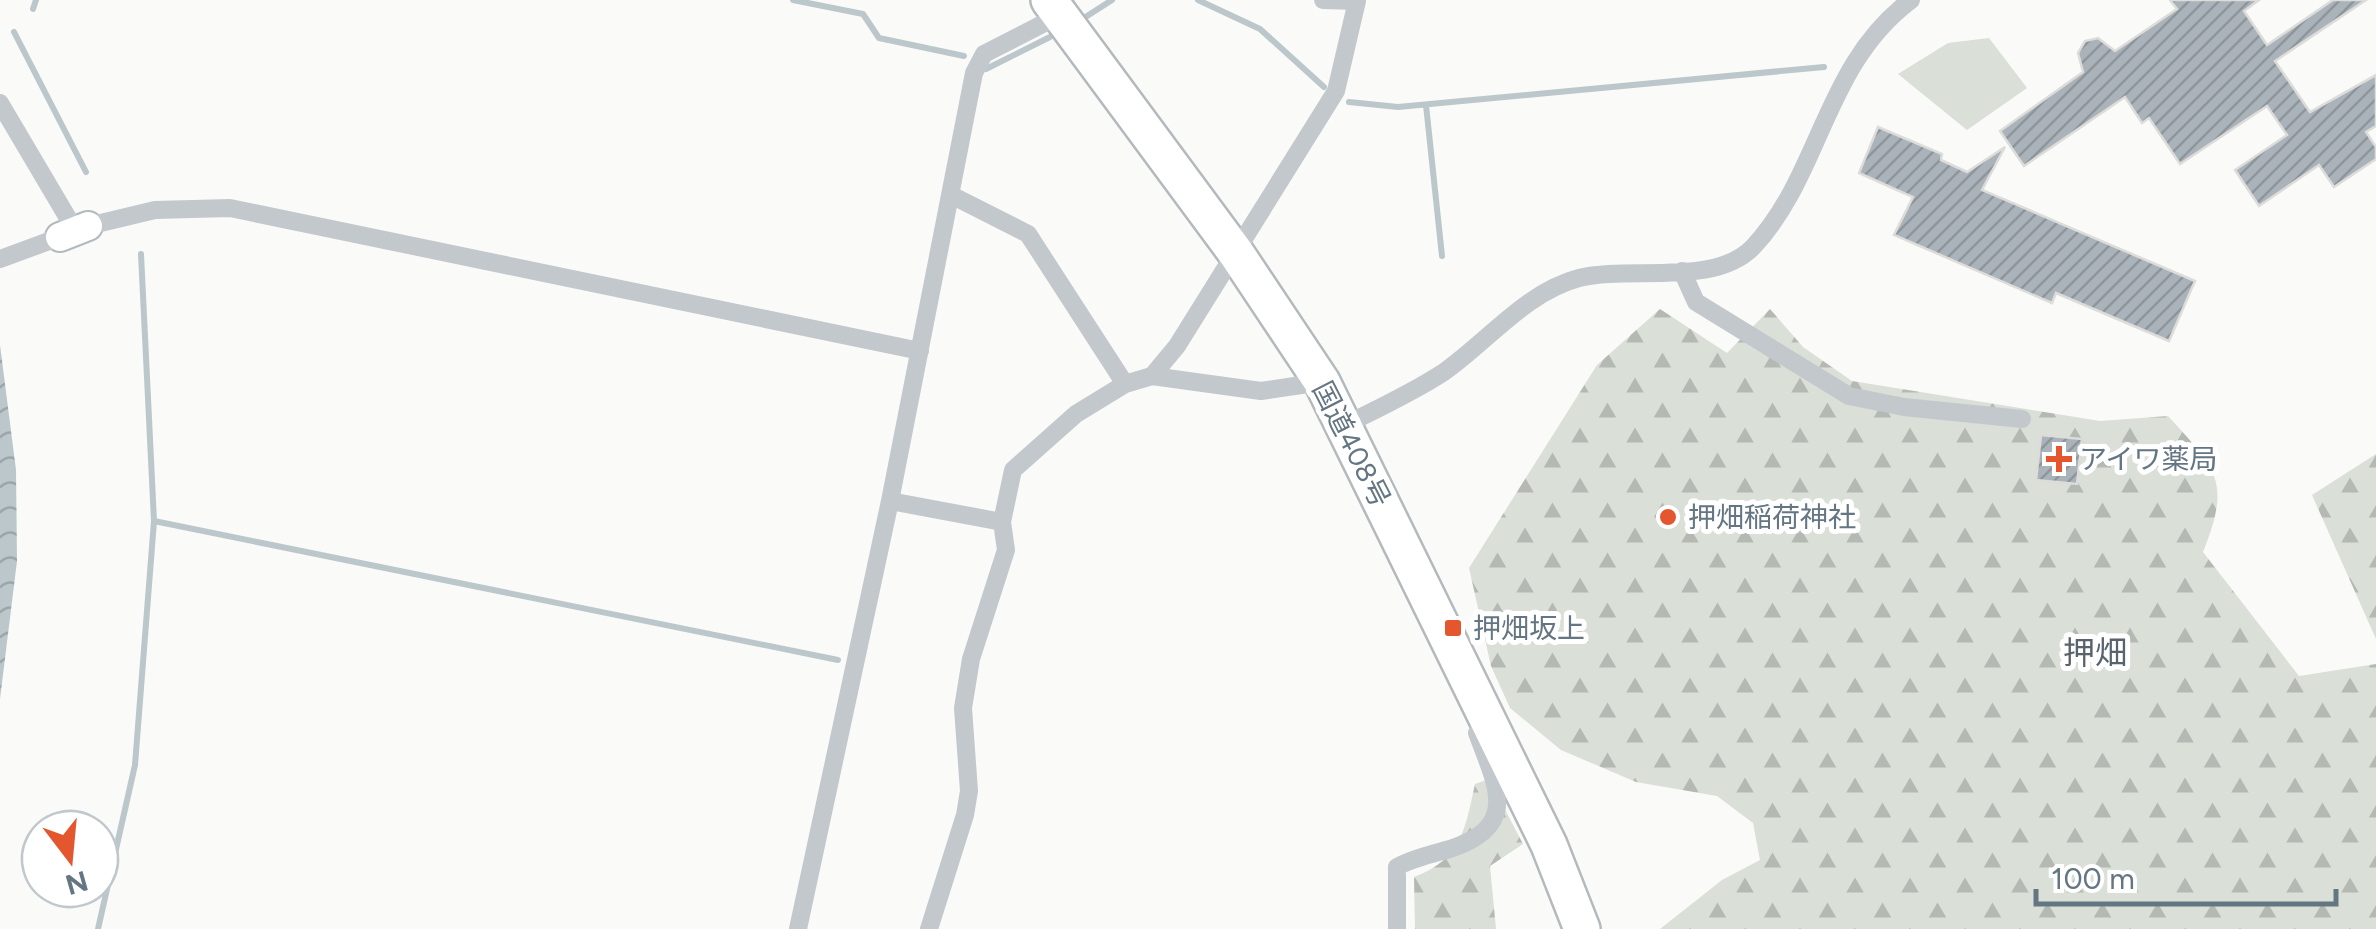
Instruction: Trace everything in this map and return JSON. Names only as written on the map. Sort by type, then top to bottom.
[{"type":"highway","name":"国道408号","points":[[1055,8],[1236,253],[1322,382],[1549,845],[1582,929]]},
{"type":"street","points":[[1152,376],[1177,346],[1336,92],[1357,0],[1323,0]]},
{"type":"street","points":[[1344,426],[1445,371],[1546,289],[1613,270],[1665,275],[1737,260],[1752,247],[1797,180],[1852,64],[1880,23],[1911,0]]},
{"type":"street","points":[[798,929],[953,196],[974,73],[984,54],[1055,8]]},
{"type":"street","points":[[0,103],[74,231]]},
{"type":"street","points":[[953,196],[1028,234],[1125,384]]},
{"type":"street","points":[[0,259],[74,231],[156,210],[230,208],[920,351]]},
{"type":"street","points":[[1682,272],[1696,302],[1849,396],[1904,407],[2022,419]]},
{"type":"street","points":[[929,929],[965,815],[969,790],[962,708],[971,659],[1002,572],[1006,550],[1002,522],[1012,470],[1076,414],[1125,384],[1152,376],[1261,391],[1322,382]]},
{"type":"street","points":[[890,501],[1002,522]]},
{"type":"street","points":[[1397,929],[1397,867],[1468,842],[1487,830],[1500,808],[1499,792],[1437,622]]},
{"type":"green space","points":[[1989,38],[2027,88],[1967,130],[1898,74],[1948,43]]},
{"type":"green space","points":[[1660,309],[1727,353],[1770,309],[1803,347],[1852,381],[2100,421],[2168,416],[2198,449],[2214,477],[2217,508],[2203,552],[2299,676],[2376,664],[2376,929],[1660,929],[1722,880],[1760,860],[1753,823],[1717,796],[1636,782],[1561,750],[1510,708],[1491,666],[1469,568],[1597,365]]},
{"type":"green space","points":[[2376,454],[2376,639],[2312,495]]},
{"type":"green space","points":[[1489,779],[1523,844],[1490,866],[1496,929],[1415,929],[1414,877],[1452,852],[1464,828],[1475,784]]},
{"type":"water","points":[[0,345],[16,470],[17,561],[0,699]]},
{"type":"building","points":[[2170,0],[2259,0],[2244,11],[2267,45],[2333,0],[2366,0],[2275,61],[2310,112],[2376,75],[2376,126],[2366,132],[2376,147],[2376,159],[2334,187],[2319,165],[2259,206],[2235,170],[2287,135],[2267,106],[2180,164],[2149,118],[2142,123],[2125,97],[2024,166],[2000,131],[2083,72],[2078,53],[2085,41],[2098,38],[2115,51],[2177,9]]},
{"type":"building","points":[[1878,127],[1942,154],[1941,160],[1967,172],[2005,147],[1982,190],[2195,281],[2169,341],[2056,293],[2052,303],[1894,235],[1913,197],[1859,173]]},
{"type":"building","name":"アイワ薬局","points":[[2041,435],[2082,439],[2077,484],[2036,480]]},
{"type":"waterway","points":[[33,9],[36,0]]},
{"type":"waterway","points":[[793,0],[863,14],[879,38],[964,56]]},
{"type":"waterway","points":[[1084,18],[1112,0]]},
{"type":"waterway","points":[[1198,0],[1260,29],[1324,87]]},
{"type":"waterway","points":[[14,32],[86,172]]},
{"type":"waterway","points":[[986,69],[1050,37]]},
{"type":"waterway","points":[[1349,102],[1398,107],[1824,67]]},
{"type":"waterway","points":[[1426,105],[1442,256]]},
{"type":"waterway","points":[[98,929],[135,765],[154,521],[141,254]]},
{"type":"waterway","points":[[154,521],[838,660]]},
{"type":"place","name":"アイワ薬局","points":[[2059,459]]},
{"type":"place","name":"押畑稲荷神社","points":[[1668,517]]},
{"type":"place","name":"押畑坂上","points":[[1453,628]]},
{"type":"district","name":"押畑","points":[[2095,653]]}]
